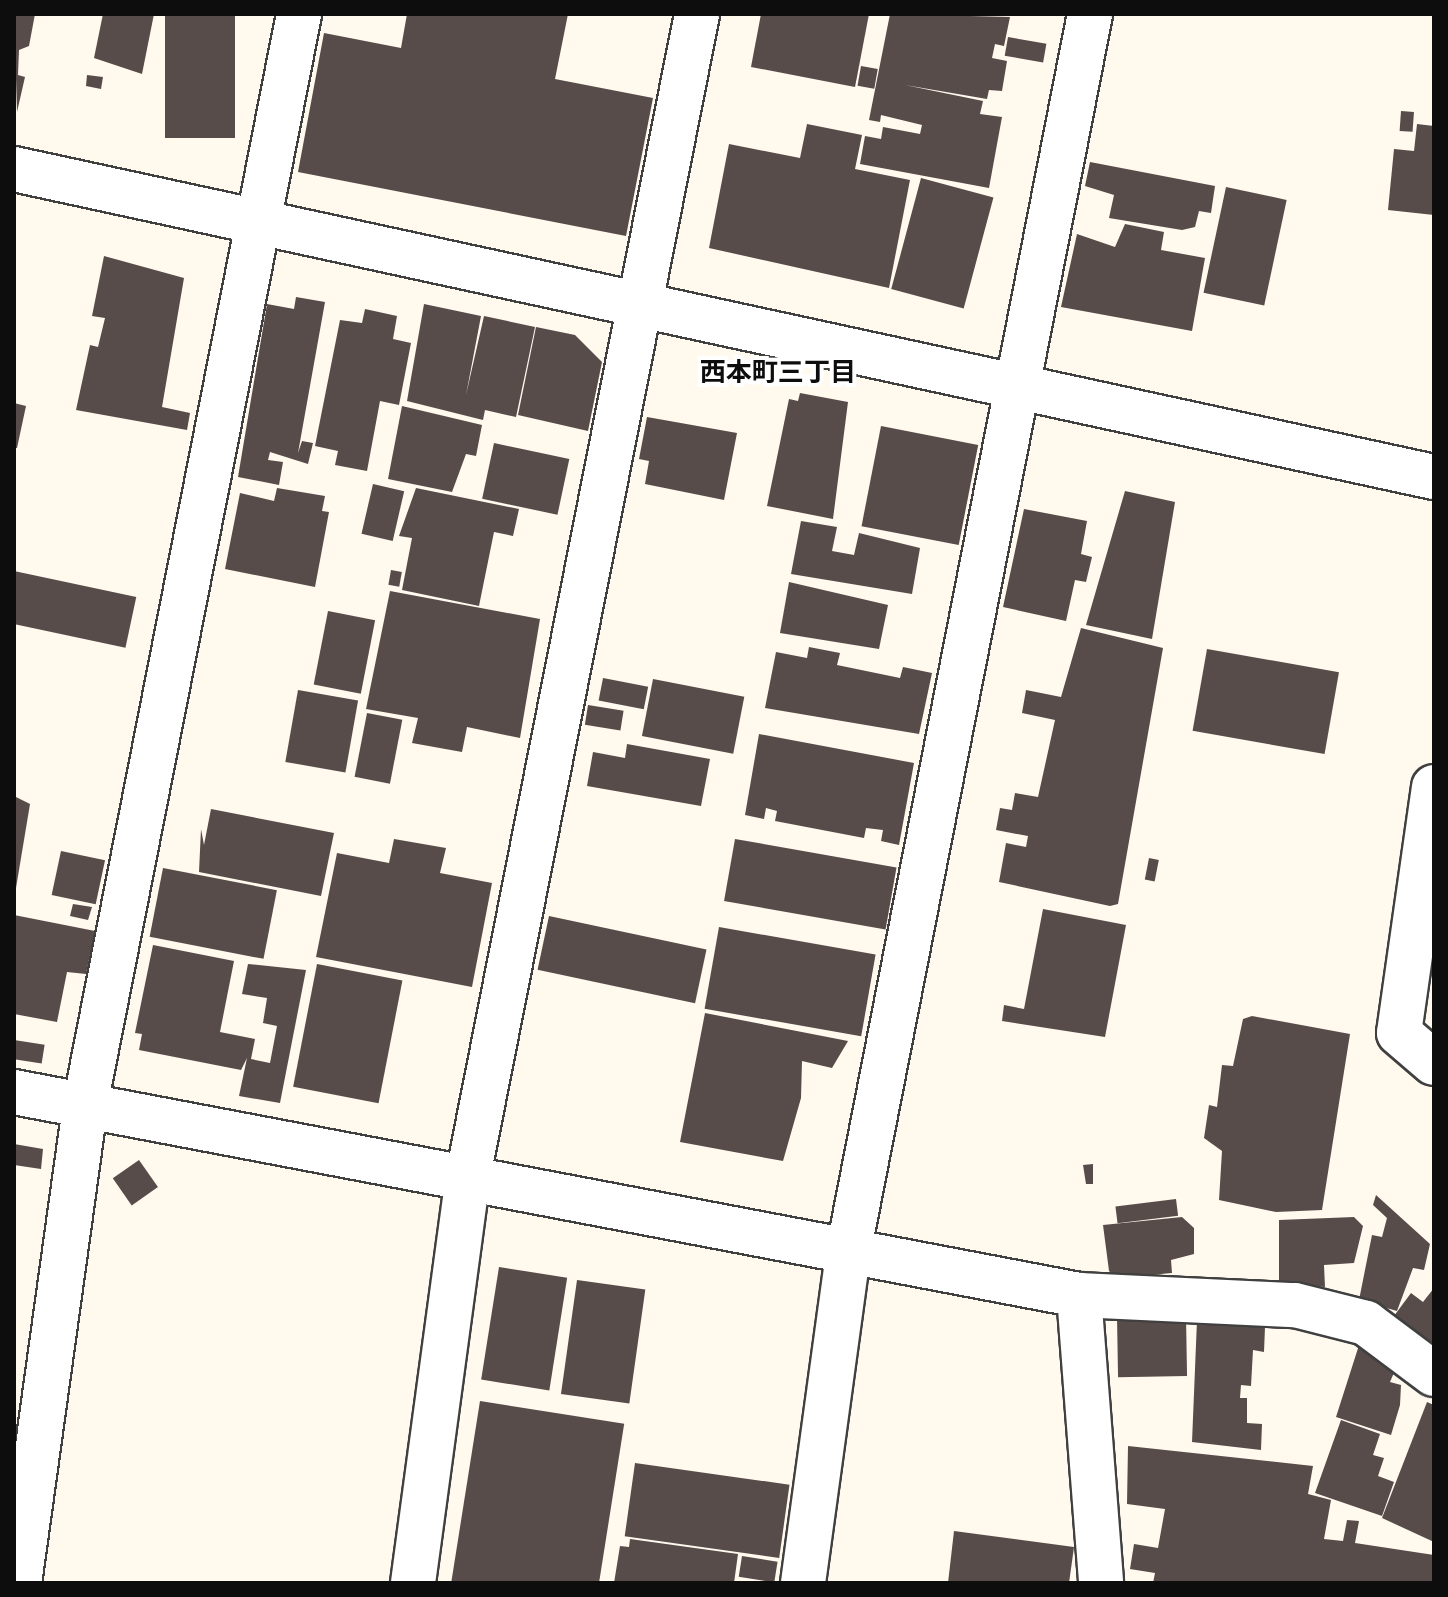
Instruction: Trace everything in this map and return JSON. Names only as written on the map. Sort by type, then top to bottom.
[{"type":"street","points":[[19,1583],[85,1105],[299,14]]},
{"type":"street","points":[[413,1583],[468,1176],[697,14]]},
{"type":"street","points":[[803,1583],[849,1248],[1090,14]]},
{"type":"street","points":[[14,169],[1020,384],[1434,477]]},
{"type":"street","points":[[1434,787],[1399,1033],[1434,1063]]},
{"type":"street","points":[[14,1092],[849,1248],[1079,1295],[1295,1305],[1366,1323],[1434,1374]]},
{"type":"street","points":[[1079,1295],[1101,1583]]},
{"type":"building","points":[[14,14],[35,14],[29,46],[19,50],[18,75],[25,77],[17,112]]},
{"type":"building","points":[[103,14],[154,14],[142,74],[94,58]]},
{"type":"building","points":[[165,14],[235,14],[235,138],[165,138]]},
{"type":"building","points":[[407,14],[568,14],[555,79],[653,98],[626,236],[298,172],[324,33],[401,48]]},
{"type":"building","points":[[761,14],[869,14],[855,87],[751,67]]},
{"type":"building","points":[[890,14],[1010,17],[1004,46],[995,44],[992,58],[1007,61],[1002,91],[989,90],[987,99],[905,85],[983,101],[980,114],[1002,117],[989,188],[860,164],[865,136],[881,139],[883,127],[920,134],[922,125],[881,115],[880,122],[869,120]]},
{"type":"building","points":[[1008,37],[1046,44],[1043,62],[1005,56]]},
{"type":"building","points":[[861,66],[878,69],[874,89],[858,86]]},
{"type":"building","points":[[87,75],[103,77],[101,89],[86,86]]},
{"type":"building","points":[[1401,111],[1414,112],[1413,132],[1400,131]]},
{"type":"building","points":[[807,124],[862,135],[855,169],[910,180],[889,288],[709,248],[729,144],[800,158]]},
{"type":"building","points":[[1417,124],[1434,126],[1434,215],[1388,210],[1394,149],[1414,151]]},
{"type":"building","points":[[1090,162],[1215,186],[1211,213],[1199,211],[1195,227],[1182,230],[1109,218],[1114,195],[1085,186]]},
{"type":"building","points":[[921,178],[993,197],[964,308],[891,289]]},
{"type":"building","points":[[1226,187],[1287,200],[1264,306],[1204,293]]},
{"type":"building","points":[[1125,224],[1164,232],[1161,250],[1205,258],[1192,331],[1061,307],[1077,234],[1115,247]]},
{"type":"building","points":[[104,256],[184,278],[162,407],[190,413],[187,430],[76,410],[90,345],[98,347],[105,318],[92,316]]},
{"type":"building","points":[[296,297],[325,302],[298,453],[302,441],[313,443],[308,464],[270,452],[268,460],[283,462],[279,485],[238,477],[267,304],[294,309]]},
{"type":"building","points":[[424,304],[481,316],[466,395],[484,316],[535,327],[516,417],[485,410],[483,420],[407,401]]},
{"type":"building","points":[[365,309],[397,316],[393,339],[411,343],[399,405],[380,401],[367,471],[335,465],[338,451],[315,446],[340,320],[362,323]]},
{"type":"building","points":[[536,327],[575,335],[602,362],[588,431],[518,415]]},
{"type":"building","points":[[800,393],[848,402],[833,519],[767,506],[789,399],[798,401]]},
{"type":"building","points":[[14,403],[26,406],[17,448],[14,448]]},
{"type":"building","points":[[402,406],[482,425],[476,456],[466,454],[452,492],[388,479]]},
{"type":"building","points":[[647,417],[737,433],[724,500],[645,484],[649,461],[639,459]]},
{"type":"building","points":[[881,426],[978,445],[959,545],[862,526]]},
{"type":"building","points":[[494,443],[569,459],[557,515],[482,499]]},
{"type":"building","points":[[373,484],[404,491],[393,541],[362,534]]},
{"type":"building","points":[[277,488],[325,496],[322,511],[329,512],[315,587],[225,569],[240,493],[274,501]]},
{"type":"building","points":[[416,488],[519,509],[513,536],[494,532],[479,606],[402,590],[412,538],[399,536]]},
{"type":"building","points":[[1125,491],[1175,502],[1152,639],[1086,625]]},
{"type":"building","points":[[1024,509],[1087,521],[1081,554],[1092,557],[1086,582],[1075,580],[1066,621],[1003,607]]},
{"type":"building","points":[[801,521],[837,527],[832,551],[854,555],[859,533],[920,548],[912,594],[791,574]]},
{"type":"building","points":[[391,570],[402,572],[399,587],[388,585]]},
{"type":"building","points":[[14,571],[136,597],[125,648],[14,624]]},
{"type":"building","points":[[789,582],[888,605],[879,649],[780,633]]},
{"type":"building","points":[[390,591],[540,619],[520,738],[467,727],[462,752],[412,743],[418,718],[366,709]]},
{"type":"building","points":[[328,611],[375,620],[361,694],[314,685]]},
{"type":"building","points":[[1081,628],[1163,648],[1118,904],[1110,906],[999,882],[1006,843],[1026,847],[1028,836],[996,830],[1000,808],[1012,810],[1015,793],[1038,797],[1055,720],[1022,713],[1026,690],[1061,697]]},
{"type":"building","points":[[809,647],[840,653],[837,665],[900,678],[903,667],[932,673],[919,734],[765,708],[776,652],[807,658]]},
{"type":"building","points":[[1207,649],[1339,672],[1325,754],[1193,731]]},
{"type":"building","points":[[603,678],[648,687],[644,709],[599,701]]},
{"type":"building","points":[[653,679],[744,697],[733,754],[642,736]]},
{"type":"building","points":[[298,690],[358,701],[345,772],[285,762]]},
{"type":"building","points":[[588,705],[624,711],[620,730],[585,725]]},
{"type":"building","points":[[367,713],[402,720],[390,784],[355,777]]},
{"type":"building","points":[[759,734],[914,763],[899,845],[881,841],[883,830],[866,828],[864,838],[775,821],[777,811],[766,808],[764,819],[745,815]]},
{"type":"building","points":[[627,744],[710,759],[701,806],[587,786],[593,752],[625,758]]},
{"type":"building","points":[[14,796],[30,804],[15,894],[14,894]]},
{"type":"building","points":[[211,809],[334,833],[321,896],[199,872],[201,829],[204,845]]},
{"type":"building","points":[[394,839],[446,848],[440,873],[492,883],[472,987],[316,957],[337,853],[389,863]]},
{"type":"building","points":[[735,839],[897,867],[886,930],[724,901]]},
{"type":"building","points":[[61,851],[105,860],[96,904],[52,895]]},
{"type":"building","points":[[1149,858],[1159,860],[1155,882],[1145,880]]},
{"type":"building","points":[[163,868],[277,890],[264,959],[150,937]]},
{"type":"building","points":[[73,904],[92,907],[88,920],[70,916]]},
{"type":"building","points":[[1043,909],[1126,925],[1105,1037],[1002,1021],[1004,1005],[1024,1009]]},
{"type":"building","points":[[14,915],[95,931],[86,974],[67,972],[57,1022],[14,1014]]},
{"type":"building","points":[[549,916],[706,949],[695,1003],[538,970]]},
{"type":"building","points":[[719,927],[876,955],[861,1036],[705,1009]]},
{"type":"building","points":[[153,945],[234,961],[220,1032],[255,1039],[251,1059],[270,1063],[277,1026],[263,1023],[267,998],[242,994],[248,964],[306,970],[280,1103],[239,1096],[247,1058],[241,1070],[139,1050],[142,1034],[135,1033]]},
{"type":"building","points":[[317,964],[402,981],[379,1103],[293,1087]]},
{"type":"building","points":[[705,1013],[848,1041],[832,1068],[802,1061],[801,1098],[783,1161],[680,1142]]},
{"type":"building","points":[[1252,1016],[1350,1034],[1322,1210],[1276,1212],[1219,1200],[1222,1151],[1204,1138],[1209,1105],[1217,1107],[1222,1065],[1233,1066],[1243,1019]]},
{"type":"building","points":[[14,1040],[45,1045],[42,1064],[14,1059]]},
{"type":"building","points":[[14,1144],[43,1149],[41,1169],[14,1165]]},
{"type":"building","points":[[139,1160],[158,1187],[132,1205],[113,1178]]},
{"type":"building","points":[[1093,1164],[1093,1184],[1086,1184],[1083,1165]]},
{"type":"building","points":[[1376,1195],[1430,1244],[1424,1270],[1413,1268],[1397,1311],[1359,1300],[1372,1235],[1382,1237],[1387,1218],[1373,1205]]},
{"type":"building","points":[[1176,1199],[1178,1216],[1118,1223],[1115,1206]]},
{"type":"building","points":[[1182,1217],[1194,1228],[1194,1254],[1171,1260],[1172,1273],[1116,1278],[1109,1271],[1103,1225]]},
{"type":"building","points":[[1354,1217],[1363,1226],[1354,1263],[1324,1265],[1325,1287],[1279,1283],[1279,1220]]},
{"type":"building","points":[[499,1267],[567,1278],[549,1390],[481,1380]]},
{"type":"building","points":[[577,1280],[645,1290],[629,1403],[561,1394]]},
{"type":"building","points":[[1434,1288],[1434,1351],[1391,1320],[1411,1293],[1423,1302]]},
{"type":"building","points":[[1186,1316],[1187,1376],[1118,1377],[1117,1317]]},
{"type":"building","points":[[1197,1320],[1265,1327],[1264,1352],[1253,1350],[1251,1386],[1241,1385],[1240,1398],[1247,1398],[1247,1423],[1262,1424],[1261,1450],[1192,1442]]},
{"type":"building","points":[[1360,1342],[1396,1368],[1390,1382],[1401,1385],[1400,1405],[1391,1435],[1336,1417]]},
{"type":"building","points":[[480,1401],[624,1424],[599,1583],[451,1583]]},
{"type":"building","points":[[1427,1402],[1434,1405],[1434,1542],[1382,1518]]},
{"type":"building","points":[[1341,1420],[1380,1434],[1373,1455],[1384,1458],[1378,1476],[1394,1482],[1382,1516],[1315,1493]]},
{"type":"building","points":[[1128,1446],[1313,1466],[1308,1494],[1331,1500],[1324,1539],[1343,1541],[1347,1520],[1359,1521],[1355,1543],[1434,1555],[1434,1583],[1153,1583],[1155,1573],[1130,1569],[1134,1544],[1158,1548],[1165,1509],[1127,1504]]},
{"type":"building","points":[[635,1463],[789,1485],[779,1558],[625,1536]]},
{"type":"building","points":[[954,1531],[1074,1547],[1069,1583],[948,1583]]},
{"type":"building","points":[[630,1539],[738,1554],[734,1583],[614,1583],[620,1546],[629,1547]]},
{"type":"building","points":[[742,1556],[778,1562],[774,1582],[739,1577]]},
{"type":"district","name":"西本町三丁目","points":[[778,373]]}]
